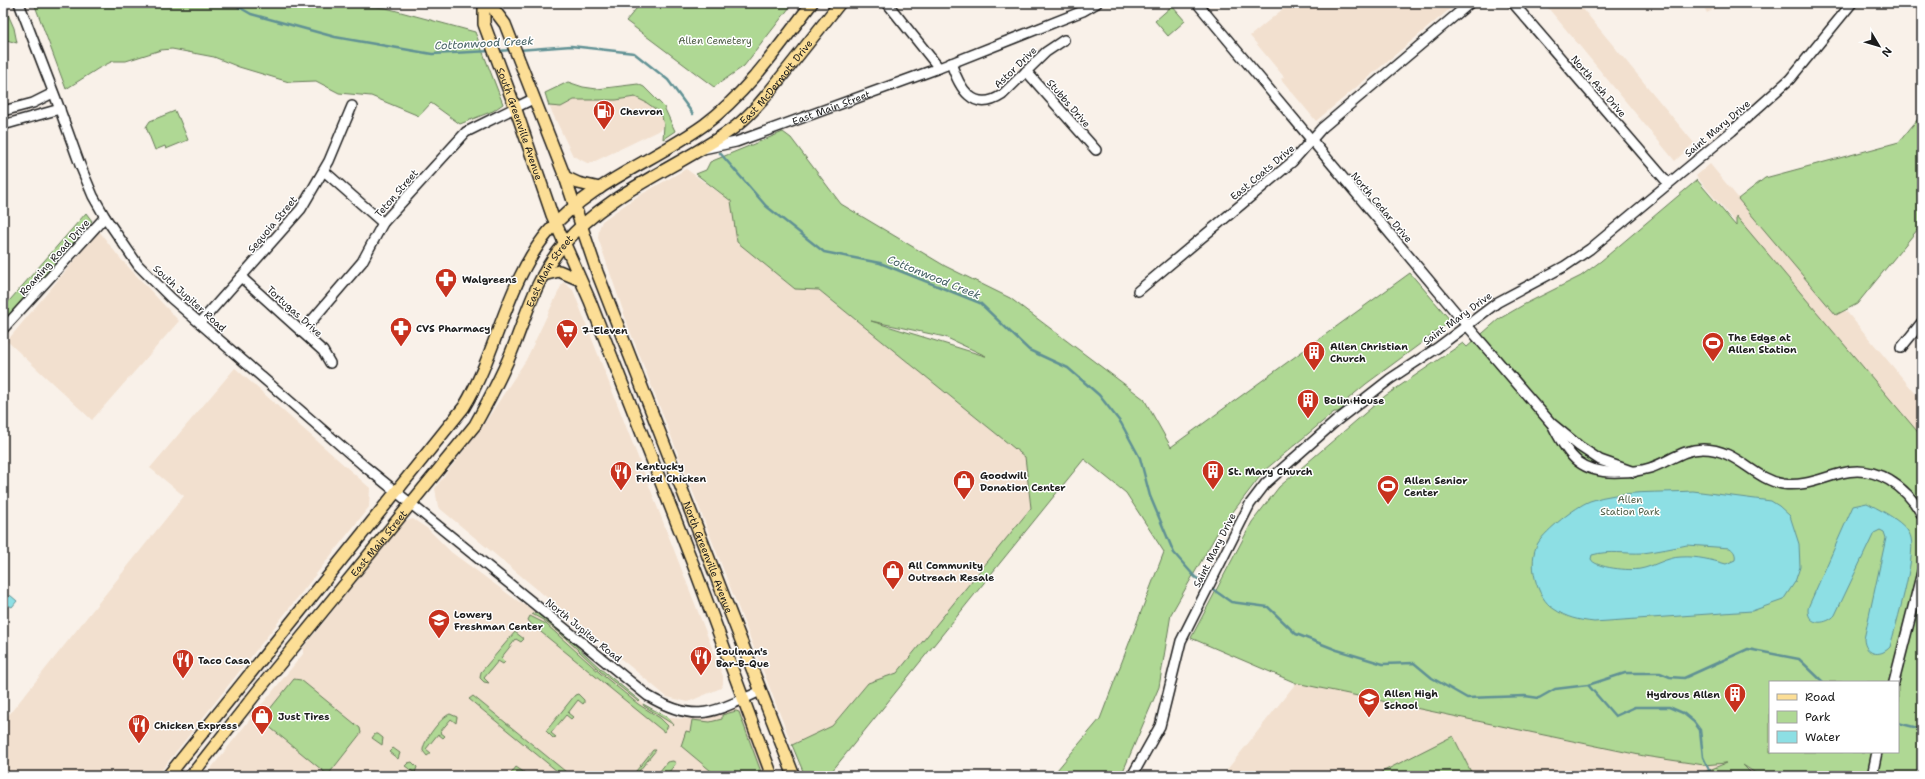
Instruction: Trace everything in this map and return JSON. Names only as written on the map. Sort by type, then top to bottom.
[{"type":"main road","name":"South Greenville Avenue","points":[[484,3],[484,24],[564,244]]},
{"type":"main road","name":"South Greenville Avenue","points":[[489,3],[504,24],[565,177],[582,226]]},
{"type":"main road","name":"East McDermott Drive","points":[[703,125],[728,105],[754,78],[812,3]]},
{"type":"main road","name":"East McDermott Drive","points":[[700,149],[736,126],[756,107],[840,3]]},
{"type":"main road","name":"East Main Street","points":[[168,776],[455,418],[477,384],[515,286],[528,261],[556,224],[600,188],[703,125]]},
{"type":"main road","name":"East Main Street","points":[[191,776],[261,686],[289,654],[475,425],[493,392],[512,350],[532,297],[543,275],[564,244],[582,226],[618,196],[700,149]]},
{"type":"main road","points":[[565,177],[578,183],[600,188]]},
{"type":"main road","name":"North Greenville Avenue","points":[[582,226],[597,272],[794,776]]},
{"type":"main road","name":"North Greenville Avenue","points":[[564,244],[580,280],[696,572],[772,776]]},
{"type":"main road","points":[[543,275],[559,271],[580,280]]},
{"type":"main road","points":[[477,384],[493,392]]},
{"type":"main road","points":[[275,642],[289,654]]},
{"type":"main road","points":[[190,749],[204,760]]},
{"type":"street","points":[[887,3],[939,68]]},
{"type":"street","name":"East Main Street","points":[[700,149],[736,142],[939,68],[1083,11],[1097,3]]},
{"type":"street","name":"North Cedar Drive","points":[[1198,3],[1467,325],[1551,423],[1579,446],[1600,460],[1619,468],[1634,472]]},
{"type":"street","name":"East Coats Drive","points":[[1138,291],[1292,162],[1322,128],[1470,3]]},
{"type":"street","name":"North Ash Drive","points":[[1513,3],[1668,183]]},
{"type":"street","name":"Saint Mary Drive","points":[[1834,25],[1845,3]]},
{"type":"street","name":"Saint Mary Drive","points":[[1132,776],[1160,726],[1177,653],[1185,632],[1253,499],[1275,473],[1375,390],[1437,348],[1498,302],[1565,266],[1590,249],[1732,131],[1790,80],[1852,3]]},
{"type":"street","name":"South Jupiter Road","points":[[20,7],[60,109],[80,166],[93,196],[105,217],[138,264],[171,298],[411,505]]},
{"type":"street","name":"Astor Drive","points":[[950,63],[957,81],[969,96],[977,101],[987,102],[995,100],[1002,95],[1046,52],[1064,40]]},
{"type":"street","name":"Stubbs Drive","points":[[1026,71],[1096,150]]},
{"type":"street","points":[[3,111],[33,103],[53,92]]},
{"type":"street","name":"Teton Street","points":[[302,332],[362,262],[383,223],[466,132],[534,99]]},
{"type":"street","name":"Sequoia Street","points":[[200,323],[301,209],[329,161],[352,106]]},
{"type":"street","points":[[3,125],[60,109]]},
{"type":"street","points":[[324,171],[383,223]]},
{"type":"street","name":"Roaming Road Drive","points":[[3,329],[105,217]]},
{"type":"street","name":"Tortugas Drive","points":[[241,278],[323,351],[330,364]]},
{"type":"street","points":[[1902,348],[1922,322]]},
{"type":"street","name":"North Cedar Drive","points":[[1551,423],[1566,449],[1574,459],[1586,468],[1608,473],[1634,472],[1650,468],[1690,450],[1704,449],[1726,453],[1764,477],[1783,484],[1802,484],[1844,473],[1863,472],[1886,478],[1909,495],[1922,515]]},
{"type":"street","name":"North Jupiter Road","points":[[411,505],[654,699],[672,709],[688,713],[712,711],[761,691]]},
{"type":"street","points":[[1894,681],[1922,572]]},
{"type":"street","points":[[1872,776],[1876,755]]},
{"type":"shaded area","points":[[1290,3],[1457,3],[1316,121],[1281,79],[1284,77],[1250,36]]},
{"type":"shaded area","points":[[1544,3],[1578,3],[1694,143],[1675,161]]},
{"type":"shaded area","points":[[1702,3],[1724,3],[1707,13]]},
{"type":"shaded area","points":[[635,97],[661,113],[664,119],[664,128],[589,164],[573,156],[549,106],[561,107],[574,100],[616,100]]},
{"type":"shaded area","points":[[1710,164],[1836,315],[1845,310],[1922,401],[1922,444],[1696,176]]},
{"type":"shaded area","points":[[686,169],[731,201],[737,242],[795,289],[819,290],[1025,457],[1031,508],[897,673],[868,683],[832,726],[792,745],[630,331],[598,238],[602,221],[635,198]]},
{"type":"shaded area","points":[[99,231],[119,257],[179,321],[92,420],[7,341]]},
{"type":"shaded area","points":[[563,282],[573,290],[723,676],[723,684],[721,688],[688,702],[667,697],[438,507],[435,488],[484,424],[526,360]]},
{"type":"shaded area","points":[[235,368],[370,488],[369,507],[157,776],[3,776],[3,722],[184,496],[150,468]]},
{"type":"shaded area","name":"Lowery Freshman Center","points":[[413,519],[428,529],[451,552],[515,599],[541,616],[601,670],[649,708],[668,718],[704,719],[734,708],[740,711],[765,776],[205,776],[251,718],[248,715],[264,702],[303,654],[303,648],[366,569],[405,521]]},
{"type":"shaded area","name":"Allen High School","points":[[1296,683],[1644,756],[1736,761],[1760,776],[1222,776]]},
{"type":"green space","points":[[3,3],[14,28],[17,43],[3,39]]},
{"type":"green space","points":[[34,3],[324,3],[386,8],[475,32],[503,104],[493,111],[460,124],[431,103],[419,116],[371,96],[339,93],[316,81],[289,82],[239,67],[214,57],[172,49],[161,50],[126,61],[113,61],[66,89]]},
{"type":"green space","name":"Allen Cemetery","points":[[641,3],[793,3],[744,66],[714,87],[626,21]]},
{"type":"green space","points":[[1172,6],[1185,21],[1168,36],[1155,21]]},
{"type":"green space","points":[[568,82],[583,87],[597,89],[638,84],[644,87],[664,107],[675,131],[663,139],[664,125],[661,113],[635,97],[616,100],[574,100],[561,107],[549,106],[545,93]]},
{"type":"green space","points":[[175,111],[188,140],[166,149],[165,146],[155,150],[146,127],[150,121]]},
{"type":"green space","points":[[1922,114],[1922,224],[1857,304],[1836,315],[1738,199],[1765,178],[1899,142]]},
{"type":"green space","points":[[783,132],[791,138],[841,204],[945,266],[1010,298],[1144,399],[1171,447],[1410,273],[1451,321],[1366,384],[1348,399],[1347,405],[1338,412],[1334,412],[1265,470],[1219,530],[1171,614],[1159,687],[1121,776],[1052,776],[1100,719],[1164,552],[1126,493],[1084,459],[828,776],[805,776],[792,745],[832,726],[868,683],[897,673],[1031,508],[1025,457],[819,290],[795,289],[737,242],[731,201],[696,174],[706,170],[710,162]],"holes":[[[871,321],[945,337],[986,356]]]},
{"type":"green space","name":"Allen Station Park","points":[[1697,180],[1736,226],[1736,216],[1922,437],[1922,776],[1760,776],[1743,765],[1754,776],[1695,776],[1726,763],[1704,765],[1644,756],[1296,683],[1191,638],[1252,522],[1279,487],[1385,396],[1463,343],[1467,347],[1499,319],[1525,304],[1581,276]]},
{"type":"green space","points":[[86,213],[92,221],[3,324],[3,308]]},
{"type":"green space","points":[[537,613],[640,701],[639,702],[600,671],[560,633],[543,620],[532,614]]},
{"type":"green space","points":[[530,616],[546,624],[600,673],[638,704],[660,718],[668,726],[664,732],[531,624],[528,620]]},
{"type":"green space","points":[[515,632],[524,639],[521,642],[516,639],[501,658],[505,662],[503,664],[498,661],[484,678],[489,683],[484,682],[480,678],[481,672]]},
{"type":"green space","points":[[294,679],[301,680],[360,728],[361,733],[328,775],[261,720]]},
{"type":"green space","points":[[578,694],[584,700],[584,703],[583,704],[578,700],[568,713],[573,717],[571,719],[566,715],[551,733],[556,737],[553,738],[546,731],[575,695]]},
{"type":"green space","points":[[473,696],[571,776],[563,776],[469,699]]},
{"type":"green space","points":[[643,704],[667,717],[674,725],[644,706]]},
{"type":"green space","points":[[736,711],[739,712],[761,771],[758,770],[761,776],[717,776],[681,746],[686,731],[690,732],[692,720],[710,722],[722,719],[722,715]]},
{"type":"green space","points":[[450,714],[457,717],[456,723],[451,719],[440,732],[445,736],[443,738],[438,734],[426,749],[431,753],[427,756],[423,751],[429,736],[442,719]]},
{"type":"green space","points":[[375,734],[378,734],[383,738],[382,745],[372,738]]},
{"type":"green space","points":[[1453,736],[1473,776],[1374,776]]},
{"type":"green space","points":[[393,748],[400,753],[398,759],[389,752]]},
{"type":"green space","points":[[653,750],[656,750],[635,776],[632,776]]},
{"type":"green space","points":[[673,761],[676,763],[666,776],[656,776],[667,762]]},
{"type":"green space","points":[[412,762],[417,767],[415,773],[405,766]]},
{"type":"green space","points":[[516,767],[525,773],[525,776],[518,774],[516,776],[509,776]]},
{"type":"water","points":[[1693,491],[1771,501],[1790,516],[1799,544],[1800,567],[1795,582],[1783,600],[1752,611],[1594,622],[1568,617],[1554,609],[1542,597],[1535,579],[1533,559],[1538,543],[1561,519],[1584,504],[1602,497],[1641,493]],"holes":[[[1687,545],[1730,548],[1733,550],[1735,560],[1726,564],[1698,558],[1676,557],[1645,568],[1629,570],[1605,567],[1599,565],[1591,559],[1592,555],[1611,552],[1643,553]]]},
{"type":"water","points":[[1867,503],[1886,513],[1905,527],[1909,532],[1912,547],[1905,591],[1890,647],[1878,654],[1867,649],[1864,639],[1886,538],[1884,532],[1880,530],[1874,533],[1835,615],[1828,620],[1819,622],[1811,619],[1808,610],[1853,506]]},
{"type":"water","points":[[3,594],[8,598],[10,595],[17,601],[12,607],[8,605],[3,613]]},
{"type":"waterway","name":"Cottonwood Creek","points":[[3,6],[9,3]]},
{"type":"waterway","name":"Cottonwood Creek","points":[[232,3],[251,14],[335,37],[432,54],[491,51]]},
{"type":"waterway","name":"Cottonwood Creek","points":[[518,50],[571,46],[634,53],[668,80],[693,114]]},
{"type":"waterway","name":"Cottonwood Creek","points":[[498,51],[511,50]]},
{"type":"waterway","name":"Cottonwood Creek","points":[[720,153],[766,206],[824,252],[880,263],[980,303],[1029,350],[1068,368],[1099,395],[1121,423],[1140,458],[1150,496],[1174,553],[1195,577],[1207,585]]},
{"type":"waterway","name":"Cottonwood Creek","points":[[1211,588],[1231,602],[1268,607],[1296,634],[1337,650],[1383,664],[1414,663],[1432,678],[1467,698],[1525,696],[1539,698],[1555,689],[1588,685],[1625,673],[1660,673],[1670,677],[1684,678],[1748,649],[1799,659],[1822,681]]},
{"type":"waterway","points":[[1588,685],[1615,716],[1635,707],[1669,707],[1683,713],[1694,722],[1700,730],[1703,757],[1712,776]]},
{"type":"waterway","name":"Cottonwood Creek","points":[[1899,723],[1922,729]]},
{"type":"place","name":"Chevron","points":[[604,130]]},
{"type":"place","name":"Walgreens","points":[[446,298]]},
{"type":"place","name":"CVS Pharmacy","points":[[401,348]]},
{"type":"place","name":"7-Eleven","points":[[567,350]]},
{"type":"place","name":"The Edge at Allen Station","points":[[1713,362]]},
{"type":"place","name":"Allen Christian Church","points":[[1314,372]]},
{"type":"place","name":"Bolin House","points":[[1308,420]]},
{"type":"place","name":"St. Mary Church","points":[[1213,490]]},
{"type":"place","name":"Kentucky Fried Chicken","points":[[621,492]]},
{"type":"place","name":"Goodwill Donation Center","points":[[964,500]]},
{"type":"place","name":"Allen Senior Center","points":[[1388,506]]},
{"type":"place","name":"All Community Outreach Resale","points":[[893,590]]},
{"type":"place","name":"Lowery Freshman Center","points":[[439,640]]},
{"type":"place","name":"Soulman's Bar-B-Que","points":[[701,676]]},
{"type":"place","name":"Taco Casa","points":[[183,680]]},
{"type":"place","name":"Hydrous Allen","points":[[1735,714]]},
{"type":"place","name":"Allen High School","points":[[1369,718]]},
{"type":"place","name":"Just Tires","points":[[262,736]]},
{"type":"place","name":"Chicken Express","points":[[139,744]]}]
